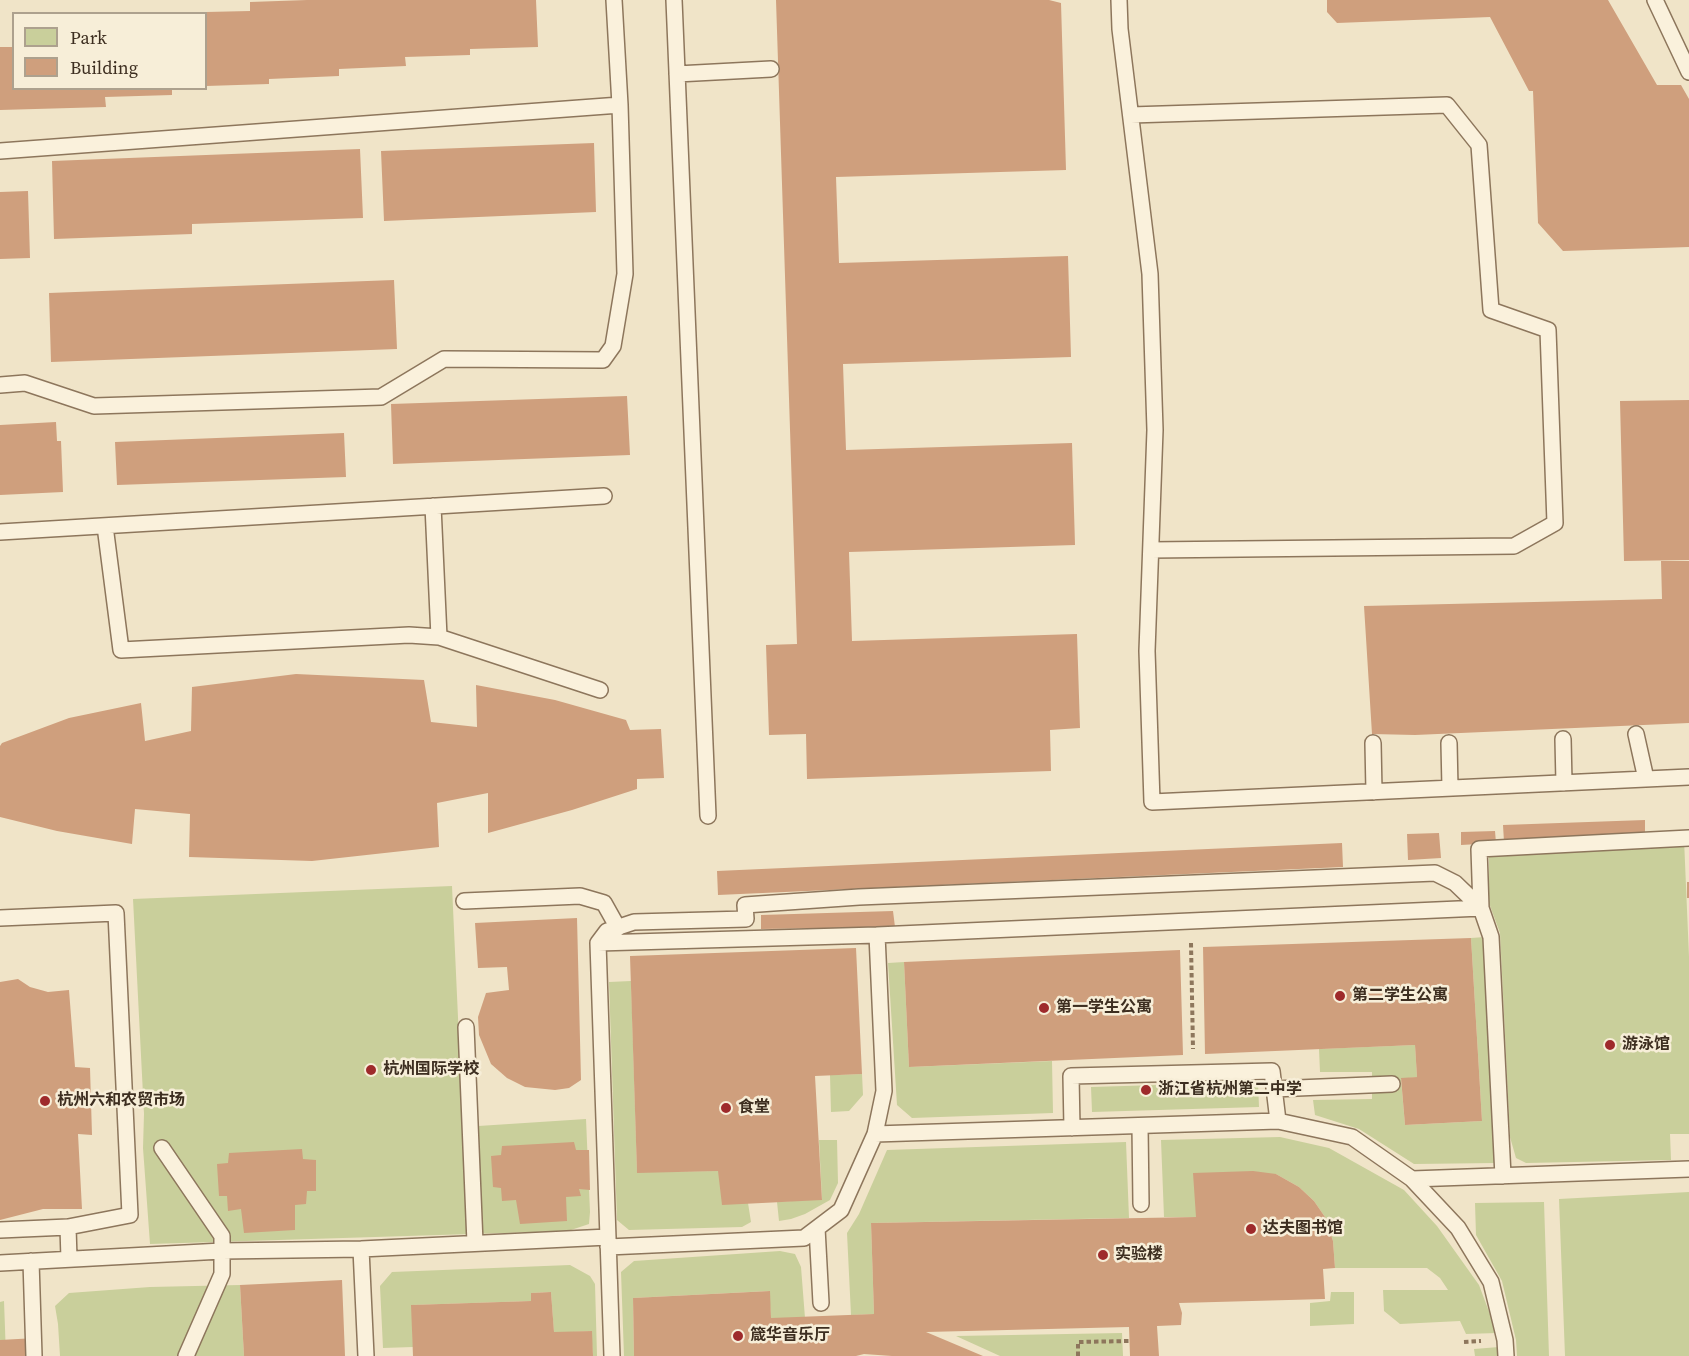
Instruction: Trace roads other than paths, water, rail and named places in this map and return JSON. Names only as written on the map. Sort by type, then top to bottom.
[{"type":"lane","points":[[0,385],[25,383],[94,406],[381,398],[444,359],[603,360],[613,346],[625,274],[614,0]]},
{"type":"lane","points":[[674,0],[708,816]]},
{"type":"lane","points":[[1119,0],[1150,274],[1155,430],[1147,651],[1152,802],[1689,777]]},
{"type":"lane","points":[[1655,0],[1689,72]]},
{"type":"lane","points":[[677,74],[771,69]]},
{"type":"lane","points":[[0,151],[620,105]]},
{"type":"lane","points":[[1131,115],[1447,105],[1479,145],[1491,310],[1548,330],[1555,523],[1514,546],[1151,550]]},
{"type":"lane","points":[[0,532],[604,496]]},
{"type":"lane","points":[[433,507],[439,638]]},
{"type":"lane","points":[[105,526],[121,650],[409,635],[439,638],[600,690]]},
{"type":"lane","points":[[1636,734],[1646,779]]},
{"type":"lane","points":[[1563,739],[1564,783]]},
{"type":"lane","points":[[1373,743],[1374,792]]},
{"type":"lane","points":[[1449,743],[1450,788]]},
{"type":"lane","points":[[1503,1176],[1491,937],[1481,908],[1479,849],[1689,838]]},
{"type":"lane","points":[[612,1356],[597,943],[607,931],[634,922],[746,919],[745,905],[794,901],[1435,873],[1455,883],[1481,908]]},
{"type":"lane","points":[[464,900],[580,897],[604,903],[618,928]]},
{"type":"lane","points":[[597,943],[877,935],[1481,908]]},
{"type":"lane","points":[[0,918],[116,913],[130,1215],[68,1227],[0,1230]]},
{"type":"lane","points":[[0,1263],[222,1251],[361,1249],[474,1243],[804,1238],[841,1210],[875,1134],[884,1091],[877,935]]},
{"type":"lane","points":[[466,1027],[474,1243]]},
{"type":"lane","points":[[1072,1128],[1071,1076],[1272,1071],[1278,1121]]},
{"type":"lane","points":[[1274,1089],[1392,1084]]},
{"type":"lane","points":[[875,1134],[1278,1121],[1352,1137],[1412,1179],[1458,1228],[1491,1282],[1505,1340],[1506,1356]]},
{"type":"lane","points":[[1140,1126],[1141,1204]]},
{"type":"lane","points":[[162,1148],[222,1236],[222,1274],[186,1356]]},
{"type":"lane","points":[[1412,1179],[1689,1169]]},
{"type":"lane","points":[[68,1227],[69,1259]]},
{"type":"lane","points":[[817,1228],[821,1302]]},
{"type":"lane","points":[[361,1249],[366,1356]]},
{"type":"lane","points":[[31,1261],[34,1356]]},
{"type":"place","name":"第二学生公寓","points":[[1340,996]]},
{"type":"place","name":"第一学生公寓","points":[[1044,1008]]},
{"type":"place","name":"游泳馆","points":[[1610,1045]]},
{"type":"place","name":"杭州国际学校","points":[[371,1070]]},
{"type":"place","name":"浙江省杭州第二中学","points":[[1146,1090]]},
{"type":"place","name":"杭州六和农贸市场","points":[[45,1101]]},
{"type":"place","name":"食堂","points":[[726,1108]]},
{"type":"place","name":"达夫图书馆","points":[[1251,1229]]},
{"type":"place","name":"实验楼","points":[[1103,1255]]},
{"type":"place","name":"箴华音乐厅","points":[[738,1336]]}]
